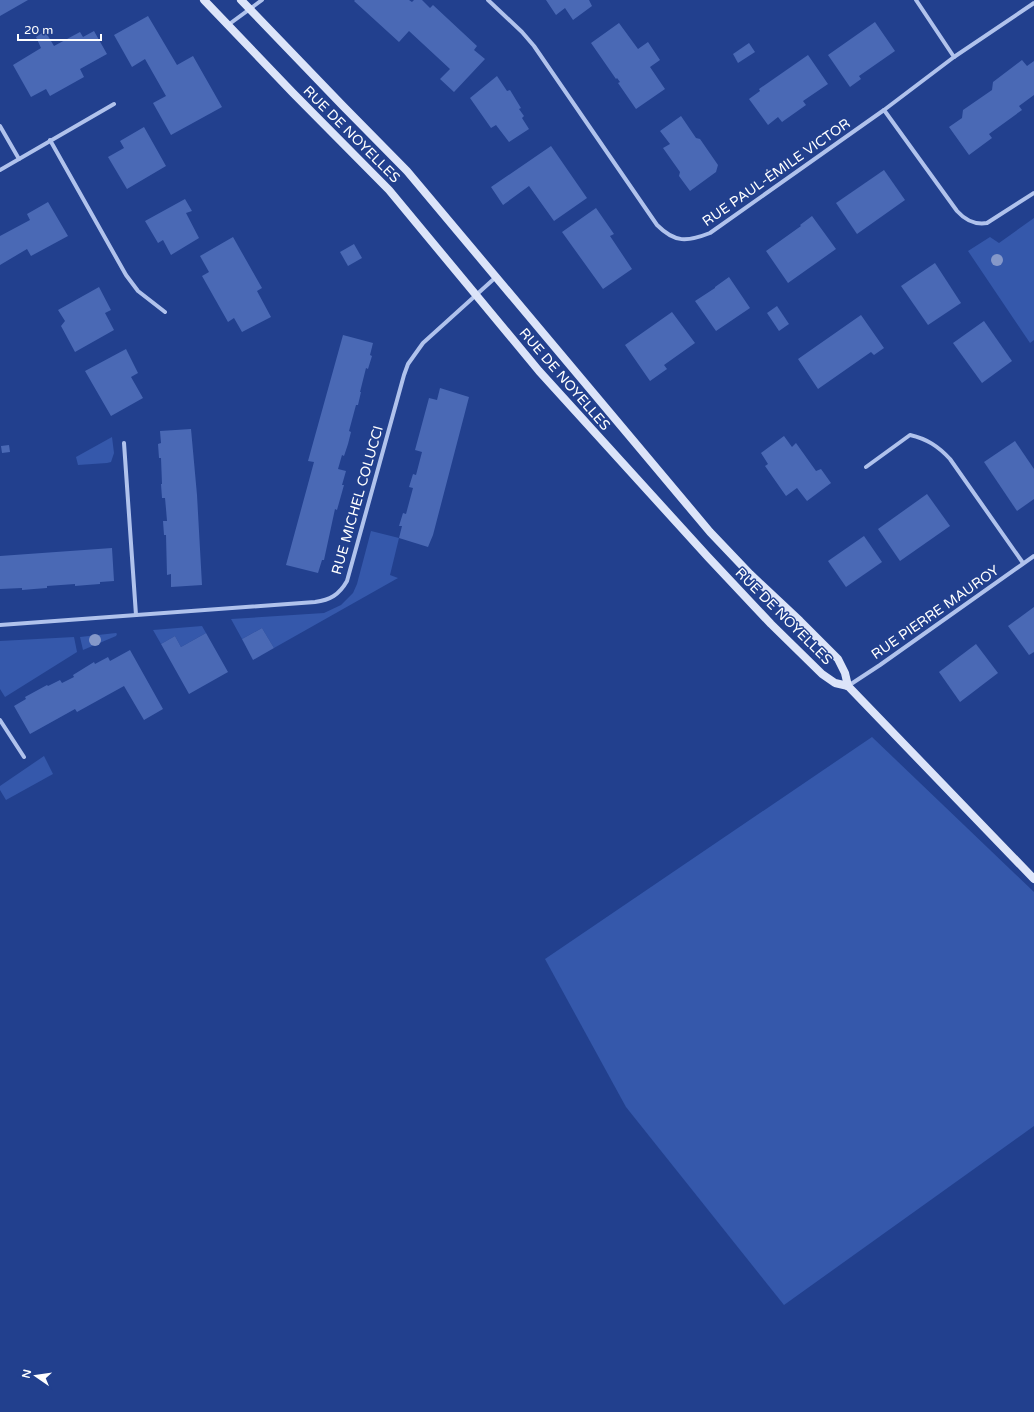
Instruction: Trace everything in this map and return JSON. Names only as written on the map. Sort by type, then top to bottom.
[{"type":"street","name":"RUE DE NOYELLES","points":[[204,0],[389,190],[539,371],[575,412],[771,624],[822,674],[835,683],[848,686],[845,672],[838,659],[740,564],[710,532],[407,171],[332,96],[242,0]]},
{"type":"street","points":[[228,26],[262,0]]},
{"type":"street","name":"RUE PAUL-ÉMILE VICTOR","points":[[488,0],[522,32],[534,46],[657,225],[665,232],[685,240],[697,238],[710,233],[884,110],[954,57],[1034,3]]},
{"type":"street","points":[[916,0],[954,57]]},
{"type":"street","points":[[0,170],[114,104]]},
{"type":"street","points":[[884,110],[950,203],[963,218],[979,224],[988,223],[1034,193]]},
{"type":"street","points":[[0,126],[19,159]]},
{"type":"street","points":[[50,140],[126,275],[138,291],[165,312]]},
{"type":"street","name":"RUE MICHEL COLUCCI","points":[[0,625],[315,602],[326,600],[335,595],[342,589],[351,567],[408,364],[423,343],[496,277]]},
{"type":"street","points":[[866,467],[910,435],[931,442],[941,450],[957,469],[1024,563]]},
{"type":"street","points":[[124,443],[136,615]]},
{"type":"street","name":"RUE PIERRE MAUROY","points":[[848,686],[1034,556]]},
{"type":"street","points":[[848,686],[1034,878]]},
{"type":"street","points":[[0,720],[24,757]]},
{"type":"shaded area","points":[[1034,218],[1034,340],[1030,343],[968,251],[990,237],[999,243]]},
{"type":"shaded area","points":[[112,437],[114,453],[111,462],[78,465],[76,457]]},
{"type":"shaded area","points":[[371,531],[399,538],[390,575],[398,578],[274,648],[262,628],[242,639],[231,619],[324,613],[341,605],[353,593],[357,584]]},
{"type":"shaded area","points":[[202,626],[206,633],[181,647],[175,636],[161,644],[153,630]]},
{"type":"shaded area","points":[[116,633],[116,636],[83,650],[80,637]]},
{"type":"shaded area","points":[[74,637],[77,652],[5,697],[0,689],[0,641]]},
{"type":"shaded area","points":[[872,737],[1034,892],[1034,1126],[784,1305],[626,1107],[545,959]]},
{"type":"shaded area","points":[[44,756],[53,774],[6,800],[0,790],[0,786]]},
{"type":"building","points":[[0,0],[28,0],[0,16]]},
{"type":"building","points":[[409,0],[412,2],[414,0],[422,0],[430,8],[433,5],[477,46],[474,50],[485,59],[454,92],[440,79],[450,69],[409,31],[399,42],[354,1]]},
{"type":"building","points":[[546,0],[589,0],[592,6],[573,20],[565,8],[556,15]]},
{"type":"building","points":[[148,16],[177,65],[193,56],[222,107],[171,135],[153,103],[166,96],[145,59],[132,67],[114,35]]},
{"type":"building","points":[[875,22],[895,51],[859,76],[861,79],[850,87],[828,55]]},
{"type":"building","points":[[619,23],[638,49],[648,42],[660,60],[650,67],[665,89],[636,109],[618,83],[620,82],[617,78],[616,79],[591,43]]},
{"type":"building","points":[[45,31],[54,46],[80,32],[83,37],[94,31],[107,54],[80,69],[84,77],[50,96],[46,89],[31,97],[13,65],[41,48],[36,37]]},
{"type":"building","points":[[749,43],[755,52],[738,63],[733,54]]},
{"type":"building","points":[[808,55],[828,84],[803,101],[806,105],[782,122],[778,117],[768,125],[749,99],[760,91],[759,89]]},
{"type":"building","points":[[1022,60],[1027,66],[1034,61],[1034,95],[1019,106],[1022,110],[989,134],[992,138],[969,155],[949,127],[962,118],[963,110],[992,90],[993,82]]},
{"type":"building","points":[[497,76],[507,91],[510,90],[521,108],[519,109],[524,116],[522,118],[529,129],[509,142],[496,125],[491,128],[470,98]]},
{"type":"building","points":[[681,116],[696,138],[700,139],[718,165],[716,172],[690,191],[679,176],[680,172],[663,148],[670,144],[660,131]]},
{"type":"building","points":[[144,127],[166,166],[127,189],[108,157],[124,148],[120,141]]},
{"type":"building","points":[[551,146],[587,198],[554,221],[529,186],[503,205],[491,187]]},
{"type":"building","points":[[884,170],[905,200],[857,234],[836,203]]},
{"type":"building","points":[[185,199],[192,211],[186,213],[199,238],[171,255],[163,240],[158,243],[145,221]]},
{"type":"building","points":[[48,202],[68,236],[31,256],[27,249],[0,265],[0,236],[30,220],[27,214]]},
{"type":"building","points":[[596,208],[614,234],[610,236],[632,269],[603,289],[562,232]]},
{"type":"building","points":[[812,216],[836,249],[788,283],[766,251],[801,226],[800,225]]},
{"type":"building","points":[[233,237],[262,288],[257,291],[271,317],[242,332],[234,318],[228,322],[202,276],[209,272],[200,256]]},
{"type":"building","points":[[354,244],[362,258],[348,266],[340,252]]},
{"type":"building","points":[[935,263],[961,303],[928,325],[901,286]]},
{"type":"building","points":[[729,277],[750,308],[716,331],[695,301]]},
{"type":"building","points":[[99,287],[111,310],[105,313],[114,330],[75,352],[61,326],[65,321],[58,310]]},
{"type":"building","points":[[777,306],[789,324],[779,331],[767,313]]},
{"type":"building","points":[[672,312],[695,343],[664,365],[667,369],[650,381],[625,345]]},
{"type":"building","points":[[861,315],[884,348],[874,355],[871,352],[818,389],[798,359]]},
{"type":"building","points":[[984,321],[1012,361],[982,383],[953,343]]},
{"type":"building","points":[[343,335],[373,343],[370,355],[372,356],[368,369],[366,368],[358,405],[356,405],[349,431],[351,432],[348,444],[344,456],[342,455],[338,469],[346,471],[342,485],[344,485],[337,510],[335,509],[324,560],[322,560],[318,573],[286,565],[314,462],[308,461]]},
{"type":"building","points":[[126,349],[138,373],[131,377],[143,398],[111,416],[85,371]]},
{"type":"building","points":[[440,388],[469,397],[433,535],[428,547],[399,538],[402,526],[399,526],[403,513],[406,514],[413,488],[409,487],[413,474],[416,475],[422,452],[415,450],[429,398],[437,400]]},
{"type":"building","points":[[191,429],[197,495],[202,585],[171,587],[171,574],[167,575],[166,535],[164,535],[163,521],[167,521],[165,498],[162,498],[161,458],[159,458],[158,444],[161,443],[160,431]]},
{"type":"building","points":[[784,436],[792,447],[796,443],[816,471],[821,469],[831,483],[807,501],[797,488],[786,496],[765,466],[768,464],[761,453]]},
{"type":"building","points":[[1015,441],[1034,469],[1034,499],[1017,511],[984,462]]},
{"type":"building","points":[[9,445],[10,452],[2,453],[1,446]]},
{"type":"building","points":[[927,494],[950,526],[900,561],[878,529]]},
{"type":"building","points":[[864,536],[882,562],[846,587],[828,561]]},
{"type":"building","points":[[112,548],[114,581],[100,582],[100,584],[47,586],[47,588],[22,590],[22,588],[0,589],[0,556]]},
{"type":"building","points":[[1034,607],[1034,652],[1029,655],[1008,626]]},
{"type":"building","points":[[262,628],[274,648],[253,660],[242,639]]},
{"type":"building","points":[[206,633],[228,672],[189,694],[161,644],[175,636],[181,647]]},
{"type":"building","points":[[976,644],[998,673],[960,702],[939,672]]},
{"type":"building","points":[[130,650],[163,709],[144,720],[124,686],[77,712],[75,709],[30,734],[14,706],[26,699],[25,697],[47,685],[48,686],[60,680],[62,683],[74,677],[73,675],[94,662],[95,664],[108,657],[110,661]]}]
